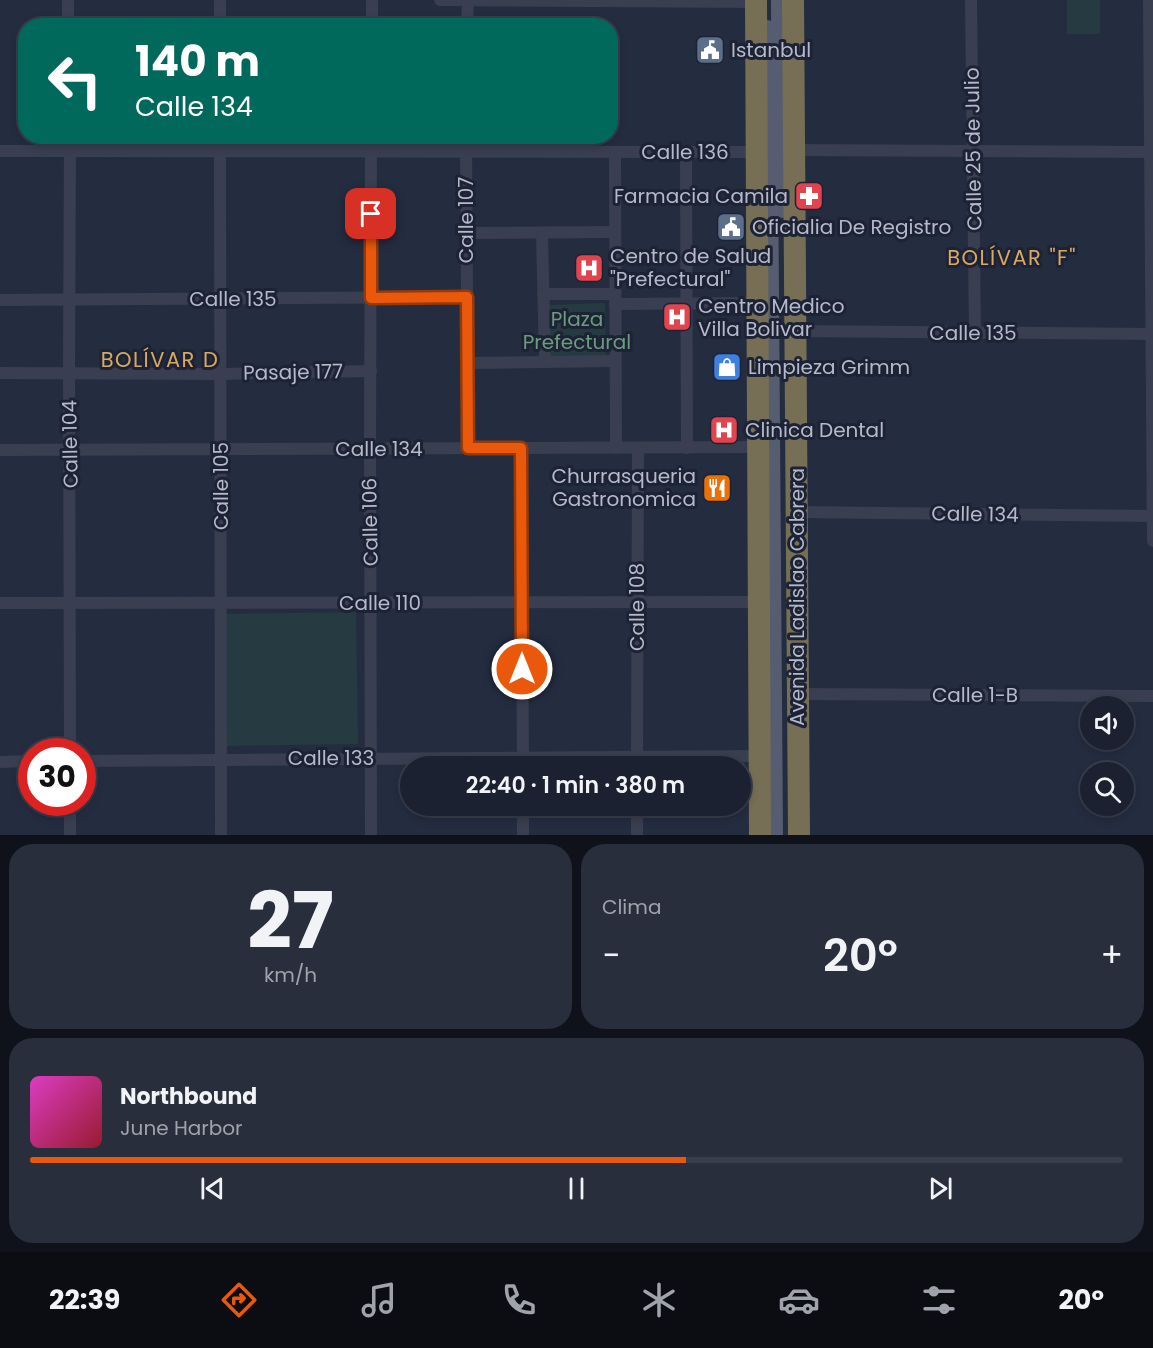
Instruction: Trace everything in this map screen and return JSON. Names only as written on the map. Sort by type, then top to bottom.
[{"type":"highway","name":"Avenida Ladislao Cabrera","points":[[793,0],[799,835]]},
{"type":"highway","name":"Avenida Ladislao Cabrera","points":[[760,1],[757,152],[760,835]]},
{"type":"main road","name":"Avenida Ladislao Cabrera","points":[[781,0],[785,835]]},
{"type":"main road","name":"Avenida Ladislao Cabrera","points":[[760,1],[773,835]]},
{"type":"street","points":[[68,0],[68,18]]},
{"type":"street","points":[[220,0],[220,18]]},
{"type":"street","points":[[372,0],[372,18]]},
{"type":"street","points":[[440,0],[760,1]]},
{"type":"street","points":[[467,18],[468,0]]},
{"type":"street","name":"Calle 25 de Julio","points":[[971,0],[975,333]]},
{"type":"street","points":[[1149,0],[1153,541]]},
{"type":"street","name":"Calle 104","points":[[70,144],[70,738]]},
{"type":"street","name":"Calle 105","points":[[220,144],[220,835]]},
{"type":"street","name":"Calle 106","points":[[371,144],[371,835]]},
{"type":"street","name":"Calle 107","points":[[466,144],[468,448]]},
{"type":"street","points":[[794,150],[1150,152]]},
{"type":"street","name":"Calle 136","points":[[0,152],[757,152]]},
{"type":"street","points":[[615,152],[616,448]]},
{"type":"street","points":[[686,152],[687,448]]},
{"type":"street","points":[[466,233],[615,232]]},
{"type":"street","points":[[542,233],[545,361]]},
{"type":"street","points":[[543,294],[686,304],[758,303]]},
{"type":"street","name":"Calle 135","points":[[0,300],[467,297]]},
{"type":"street","name":"Calle 135","points":[[795,331],[1151,334]]},
{"type":"street","points":[[467,363],[615,361]]},
{"type":"street","name":"Pasaje 177","points":[[0,373],[220,374],[371,371]]},
{"type":"street","name":"Calle 134","points":[[0,450],[758,447]]},
{"type":"street","points":[[521,448],[523,756]]},
{"type":"street","name":"Calle 108","points":[[637,756],[638,448]]},
{"type":"street","name":"Calle 134","points":[[796,512],[1153,516]]},
{"type":"street","name":"Calle 110","points":[[0,603],[759,602]]},
{"type":"street","name":"Calle 1-B","points":[[798,693],[1153,696]]},
{"type":"street","name":"Calle 133","points":[[751,756],[760,756]]},
{"type":"street","name":"Calle 133","points":[[96,761],[400,759]]},
{"type":"street","points":[[0,762],[18,761]]},
{"type":"street","points":[[70,816],[70,835]]},
{"type":"street","points":[[523,816],[523,835]]},
{"type":"street","points":[[637,816],[637,835]]},
{"type":"green space","points":[[1067,0],[1100,0],[1100,34],[1067,34]]},
{"type":"green space","name":"Plaza Prefectural","points":[[605,303],[606,356],[549,358],[548,305]]},
{"type":"green space","points":[[356,612],[358,744],[225,746],[223,614]]},
{"type":"place","name":"Istanbul","points":[[710,50]]},
{"type":"place","name":"Farmacia Camila","points":[[809,196]]},
{"type":"place","name":"Oficialia De Registro","points":[[731,227]]},
{"type":"place","name":"Centro de Salud \"Prefectural\"","points":[[589,268]]},
{"type":"place","name":"Centro Medico Villa Bolivar","points":[[677,317]]},
{"type":"place","name":"Limpieza Grimm","points":[[727,367]]},
{"type":"place","name":"Clinica Dental","points":[[724,430]]},
{"type":"place","name":"Churrasqueria Gastronomica","points":[[717,488]]},
{"type":"district","name":"BOLÍVAR \"F\"","points":[[1012,257]]},
{"type":"district","name":"BOLÍVAR D","points":[[160,359]]},
{"type":"route","points":[[371,214],[371,298],[467,297],[468,448],[521,448],[522,669]]}]
